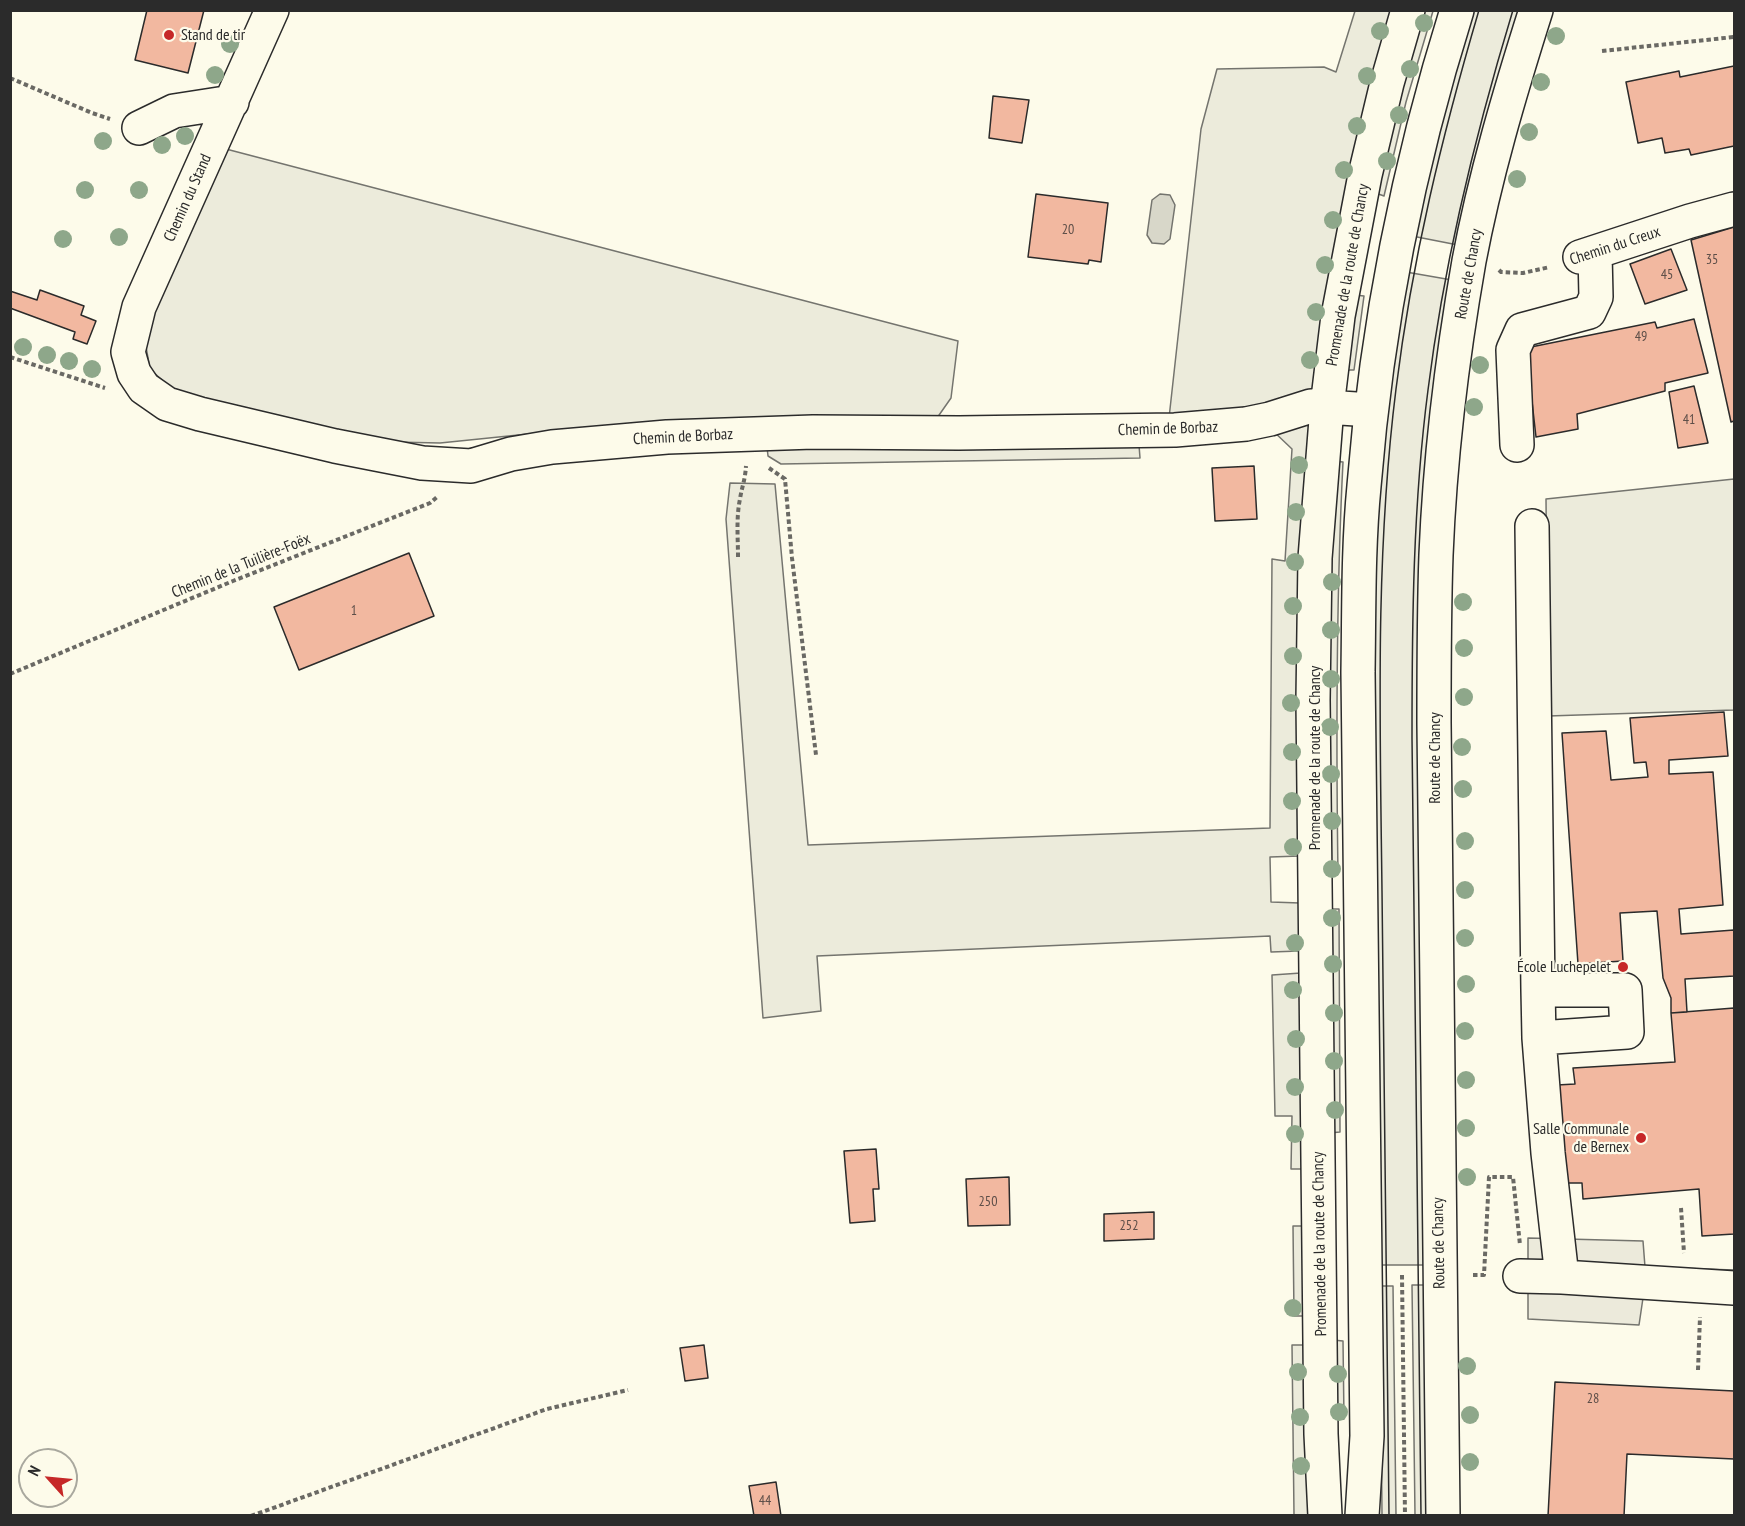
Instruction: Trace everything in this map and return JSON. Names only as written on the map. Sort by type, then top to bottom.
[{"type":"street","name":"Chemin du Stand","points":[[144,388],[134,373],[128,352],[139,307],[273,10]]},
{"type":"street","name":"Promenade de la route de Chancy","points":[[1325,1515],[1321,1434],[1313,700],[1315,558],[1327,407],[1338,316],[1352,236],[1387,83],[1408,10]]},
{"type":"street","points":[[1362,1515],[1367,1436],[1358,672],[1363,488],[1386,303],[1408,186],[1457,10]]},
{"type":"street","name":"Route de Chancy","points":[[1443,1515],[1434,735],[1434,610],[1438,518],[1447,415],[1470,259],[1489,174],[1536,10]]},
{"type":"street","points":[[139,128],[174,111],[232,102]]},
{"type":"street","name":"Chemin du Creux","points":[[1587,255],[1734,209]]},
{"type":"street","points":[[1517,445],[1513,350],[1522,330],[1589,312],[1596,297],[1587,255]]},
{"type":"street","name":"Chemin de Borbaz","points":[[144,388],[167,404],[335,446],[422,463],[471,466],[511,454],[552,447],[667,437],[747,443],[813,432],[959,434],[1175,430],[1270,420],[1311,406],[1371,410]]},
{"type":"street","points":[[1532,526],[1539,1038],[1548,1153],[1562,1277]]},
{"type":"street","points":[[1538,990],[1625,990],[1627,1032],[1539,1038]]},
{"type":"street","points":[[1520,1276],[1734,1288]]},
{"type":"path","points":[[1602,51],[1734,37]]},
{"type":"path","points":[[10,78],[92,113],[139,128]]},
{"type":"path","name":"Chemin du Creux","points":[[1494,276],[1496,267],[1501,272],[1523,273],[1587,255]]},
{"type":"path","points":[[10,357],[108,388],[126,390],[144,388]]},
{"type":"path","points":[[738,557],[738,516],[740,499],[746,482],[747,443]]},
{"type":"path","points":[[747,443],[784,479],[816,755]]},
{"type":"path","name":"Chemin de la Tuilière-Foëx","points":[[10,675],[243,577],[430,503],[471,466]]},
{"type":"path","points":[[1467,1275],[1484,1275],[1489,1177],[1514,1177],[1520,1236],[1520,1276]]},
{"type":"path","points":[[1402,1275],[1405,1515]]},
{"type":"path","points":[[251,1515],[548,1409],[628,1390]]},
{"type":"shaded area","points":[[1355,11],[1395,11],[1315,391],[1287,404],[1169,418],[1201,129],[1217,69],[1324,67],[1336,72]]},
{"type":"shaded area","points":[[1422,11],[1433,11],[1406,102],[1384,196],[1373,192]]},
{"type":"shaded area","points":[[1472,11],[1520,11],[1458,245],[1412,236],[1431,155]]},
{"type":"shaded area","points":[[226,149],[958,341],[951,398],[937,418],[749,418],[626,424],[440,443],[393,442],[333,433],[175,392],[150,369],[144,336]]},
{"type":"shaded area","points":[[1160,194],[1170,195],[1175,205],[1170,239],[1164,244],[1152,243],[1147,235],[1152,200]]},
{"type":"shaded area","points":[[1406,272],[1452,280],[1425,1265],[1379,1265],[1372,720],[1376,528],[1383,433]]},
{"type":"shaded area","points":[[1355,295],[1364,296],[1354,370],[1343,370]]},
{"type":"shaded area","points":[[1311,418],[1300,856],[1270,857],[1271,902],[1300,903],[1299,951],[1271,952],[1270,936],[817,956],[821,1011],[763,1018],[726,519],[730,483],[775,484],[808,845],[1270,828],[1272,559],[1285,561],[1292,449],[1271,429]]},
{"type":"shaded area","points":[[1139,445],[1140,458],[781,464],[768,456],[767,447]]},
{"type":"shaded area","points":[[1333,461],[1343,462],[1337,668],[1338,874],[1327,874],[1326,702]]},
{"type":"shaded area","points":[[1734,479],[1734,710],[1548,716],[1546,499]]},
{"type":"shaded area","points":[[1328,909],[1339,909],[1340,1132],[1329,1133]]},
{"type":"shaded area","points":[[1301,973],[1304,1169],[1291,1169],[1292,1116],[1275,1116],[1272,975]]},
{"type":"shaded area","points":[[1293,1226],[1305,1226],[1305,1316],[1294,1316]]},
{"type":"shaded area","points":[[1528,1238],[1643,1241],[1645,1267],[1734,1270],[1734,1302],[1643,1298],[1639,1325],[1528,1319]]},
{"type":"shaded area","points":[[1412,1285],[1425,1285],[1428,1515],[1415,1515]]},
{"type":"shaded area","points":[[1380,1286],[1393,1286],[1396,1515],[1382,1515]]},
{"type":"shaded area","points":[[1333,1340],[1343,1341],[1344,1419],[1333,1420]]},
{"type":"shaded area","points":[[1292,1345],[1306,1345],[1309,1515],[1294,1515]]},
{"type":"building","name":"Stand de tir","points":[[147,10],[204,10],[188,73],[135,60]]},
{"type":"building","points":[[1734,66],[1734,146],[1691,155],[1689,149],[1665,153],[1662,138],[1638,143],[1626,82],[1679,71],[1680,77]]},
{"type":"building","points":[[993,96],[1029,100],[1022,143],[989,138]]},
{"type":"building","points":[[1036,194],[1108,203],[1101,262],[1089,260],[1088,264],[1028,257]]},
{"type":"building","points":[[1734,227],[1734,421],[1731,422],[1691,240]]},
{"type":"building","points":[[1671,249],[1687,290],[1645,304],[1630,264]]},
{"type":"building","points":[[40,290],[84,306],[81,315],[96,321],[87,344],[73,339],[75,332],[10,308],[10,291],[37,300]]},
{"type":"building","points":[[1694,319],[1708,373],[1665,383],[1665,391],[1577,414],[1578,429],[1536,437],[1526,348],[1655,322],[1657,328]]},
{"type":"building","points":[[1694,386],[1708,443],[1678,448],[1669,392]]},
{"type":"building","points":[[1254,466],[1257,519],[1215,521],[1212,468]]},
{"type":"building","points":[[409,553],[434,616],[299,670],[274,607]]},
{"type":"building","points":[[1724,712],[1728,756],[1669,760],[1669,774],[1713,772],[1723,905],[1679,909],[1681,934],[1734,930],[1734,976],[1685,979],[1687,1012],[1671,1013],[1671,998],[1663,978],[1657,911],[1620,913],[1623,961],[1578,964],[1562,733],[1606,731],[1611,780],[1648,777],[1646,762],[1634,763],[1630,718]]},
{"type":"building","points":[[1734,1008],[1734,1234],[1702,1236],[1699,1189],[1583,1199],[1582,1183],[1564,1183],[1557,1085],[1575,1084],[1573,1068],[1675,1062],[1671,1013]]},
{"type":"building","points":[[876,1149],[879,1189],[873,1189],[875,1221],[850,1223],[844,1151]]},
{"type":"building","points":[[1009,1177],[1010,1225],[968,1226],[966,1179]]},
{"type":"building","points":[[1154,1212],[1154,1239],[1104,1241],[1104,1214]]},
{"type":"building","points":[[704,1345],[708,1378],[685,1381],[680,1348]]},
{"type":"building","points":[[1555,1382],[1734,1391],[1734,1459],[1627,1454],[1624,1516],[1548,1516]]},
{"type":"building","points":[[776,1482],[781,1516],[754,1516],[749,1486]]},
{"type":"tram line","points":[[1389,1516],[1380,703],[1385,514],[1396,389],[1411,293],[1441,151],[1479,10]]},
{"type":"tram line","points":[[1421,1516],[1412,738],[1416,520],[1428,390],[1452,246],[1486,104],[1513,10]]},
{"type":"place","name":"Stand de tir","points":[[169,35]]},
{"type":"place","name":"École Luchepelet","points":[[1623,967]]},
{"type":"place","name":"Salle Communale de Bernex","points":[[1641,1138]]}]
